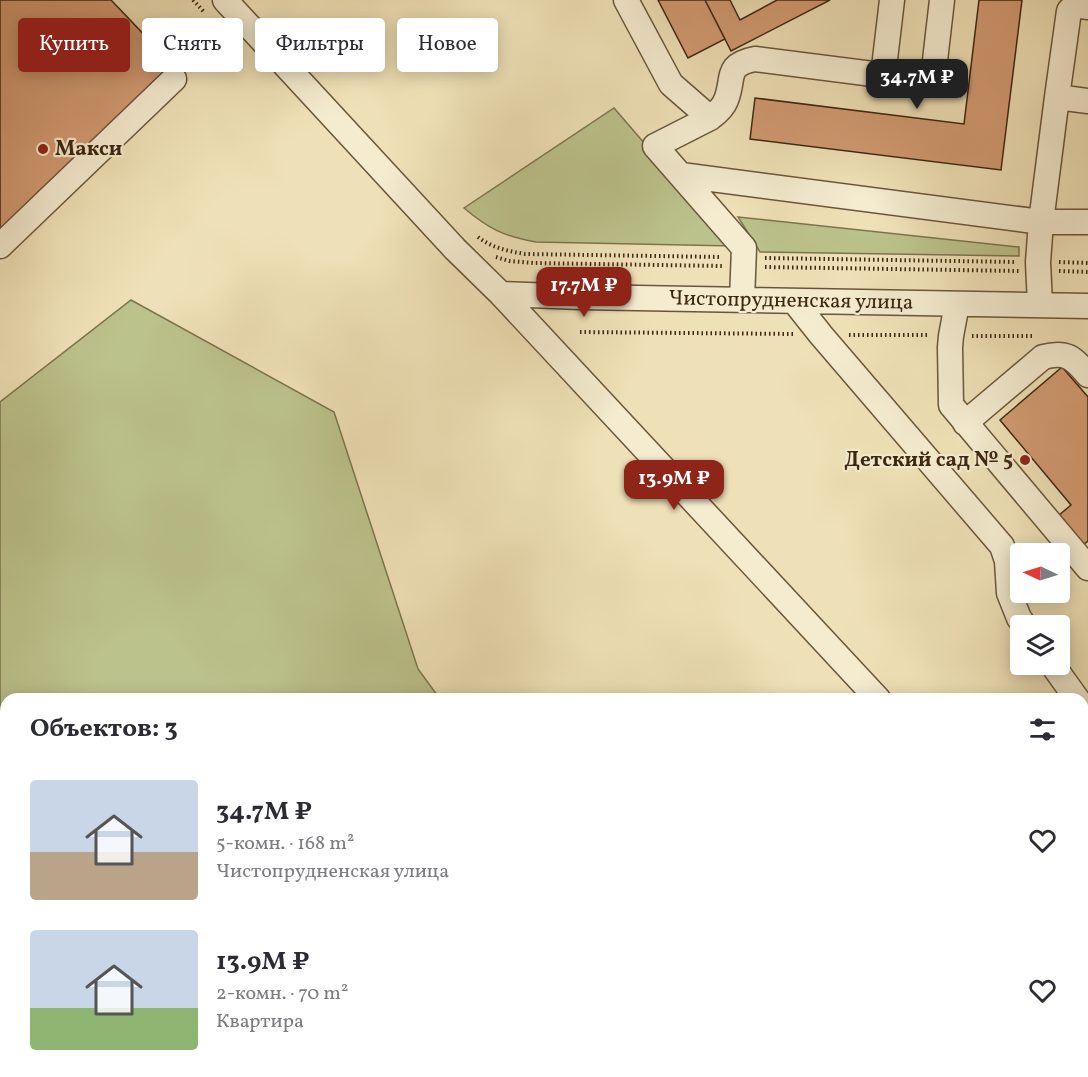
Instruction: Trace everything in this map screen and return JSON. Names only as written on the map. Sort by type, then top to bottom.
[{"type":"street","points":[[225,0],[455,249],[501,294],[872,693]]},
{"type":"street","points":[[626,0],[671,84],[710,118]]},
{"type":"street","points":[[883,76],[892,0]]},
{"type":"street","points":[[742,300],[744,248],[655,146],[718,113],[726,100],[731,75],[737,66],[746,61],[755,59],[927,80],[934,69],[942,0]]},
{"type":"street","points":[[1040,305],[1037,267],[1041,222],[1069,11],[1078,5],[1088,7]]},
{"type":"street","points":[[0,246],[174,79]]},
{"type":"street","points":[[1057,97],[1088,101]]},
{"type":"street","points":[[681,175],[1041,222],[1088,222]]},
{"type":"street","name":"Чистопрудненская улица","points":[[501,294],[1088,306]]},
{"type":"street","points":[[794,301],[1002,546],[1007,561],[1009,593],[1018,615]]},
{"type":"street","points":[[957,304],[951,336],[950,402],[952,407],[1088,568]]},
{"type":"street","points":[[965,423],[1042,357],[1054,354],[1067,356],[1076,361],[1088,375]]},
{"type":"street","points":[[1060,675],[1073,693]]},
{"type":"path","points":[[475,235],[497,248],[525,254],[744,262],[1037,267],[1088,272]]},
{"type":"path","points":[[491,256],[509,261],[533,263],[744,262],[1037,267],[1088,263]]},
{"type":"green space","points":[[614,108],[733,246],[536,242],[497,231],[464,208]]},
{"type":"green space","points":[[738,217],[1019,247],[1019,256],[760,252]]},
{"type":"green space","points":[[131,300],[334,412],[418,669],[436,693],[0,693],[0,402]]},
{"type":"building","name":"Макси","points":[[0,0],[111,0],[128,18],[18,18],[18,72],[130,72],[130,20],[142,32],[142,72],[168,72],[0,233]]},
{"type":"building","points":[[658,0],[705,0],[725,39],[688,58]]},
{"type":"building","points":[[705,0],[730,0],[740,20],[777,0],[830,0],[731,51]]},
{"type":"building","points":[[979,0],[1022,0],[1001,170],[750,139],[755,98],[964,124]]},
{"type":"building","points":[[1062,367],[1088,397],[1088,541],[1083,545],[1058,516],[1071,505],[1000,420]]},
{"type":"place","name":"Макси","points":[[43,149]]},
{"type":"place","name":"Детский сад № 5","points":[[1025,460]]}]
